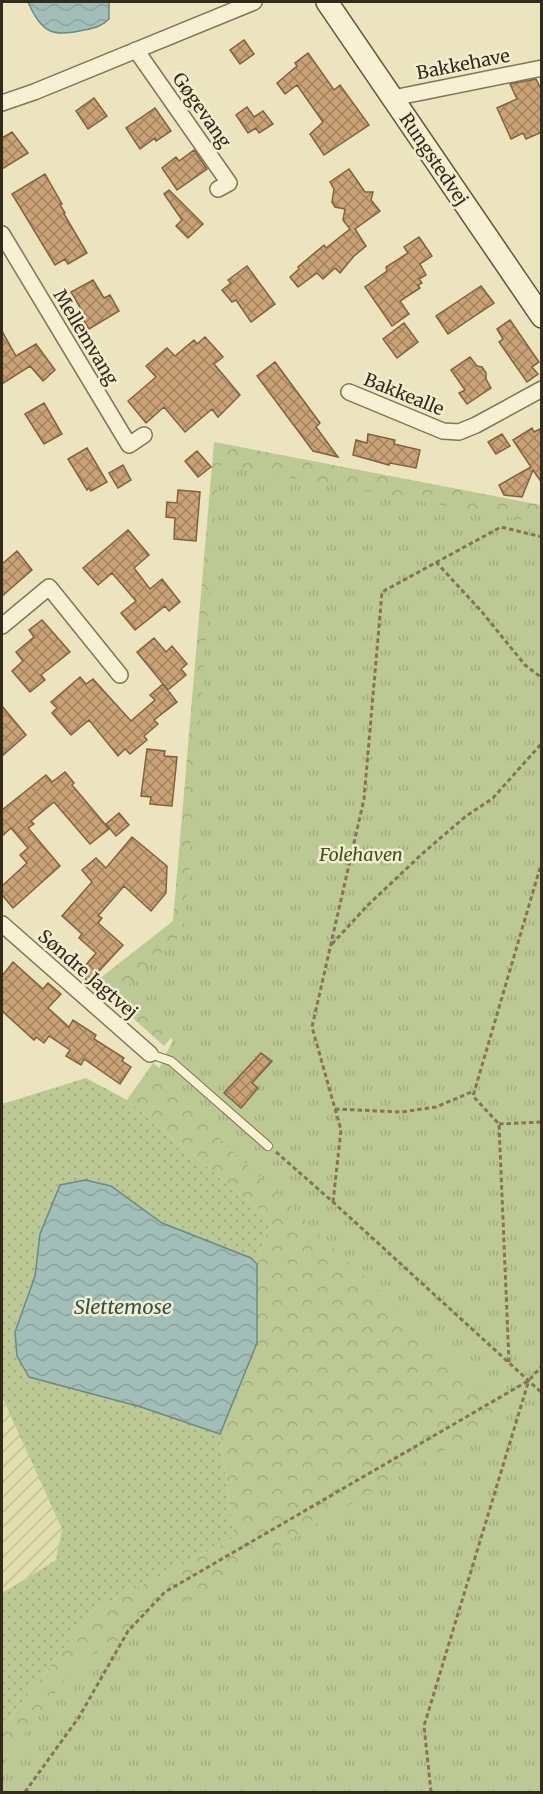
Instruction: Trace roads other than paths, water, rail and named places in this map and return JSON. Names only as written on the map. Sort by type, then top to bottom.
[{"type":"main road","name":"Rungstedvej","points":[[327,2],[542,317]]},
{"type":"street","points":[[2,103],[254,2]]},
{"type":"street","name":"Gøgevang","points":[[136,50],[228,183],[219,189]]},
{"type":"street","name":"Bakkehave","points":[[393,98],[542,68]]},
{"type":"street","name":"Mellemvang","points":[[2,234],[129,445],[144,435]]},
{"type":"street","name":"Bakkealle","points":[[349,392],[442,431],[459,432],[542,389]]},
{"type":"street","points":[[2,626],[49,587],[120,675]]},
{"type":"street","name":"Søndre Jagtvej","points":[[2,924],[150,1054]]},
{"type":"lane","points":[[150,1054],[171,1061],[268,1146]]},
{"type":"water","points":[[28,2],[109,2],[109,19],[91,29],[56,33],[43,26]]},
{"type":"water","name":"Slettemose","points":[[85,1180],[111,1186],[162,1223],[251,1258],[257,1264],[257,1343],[220,1434],[141,1407],[29,1377],[17,1356],[15,1332],[35,1276],[40,1234],[60,1185]]},
{"type":"park label","name":"Folehaven","points":[[361,854]]}]
